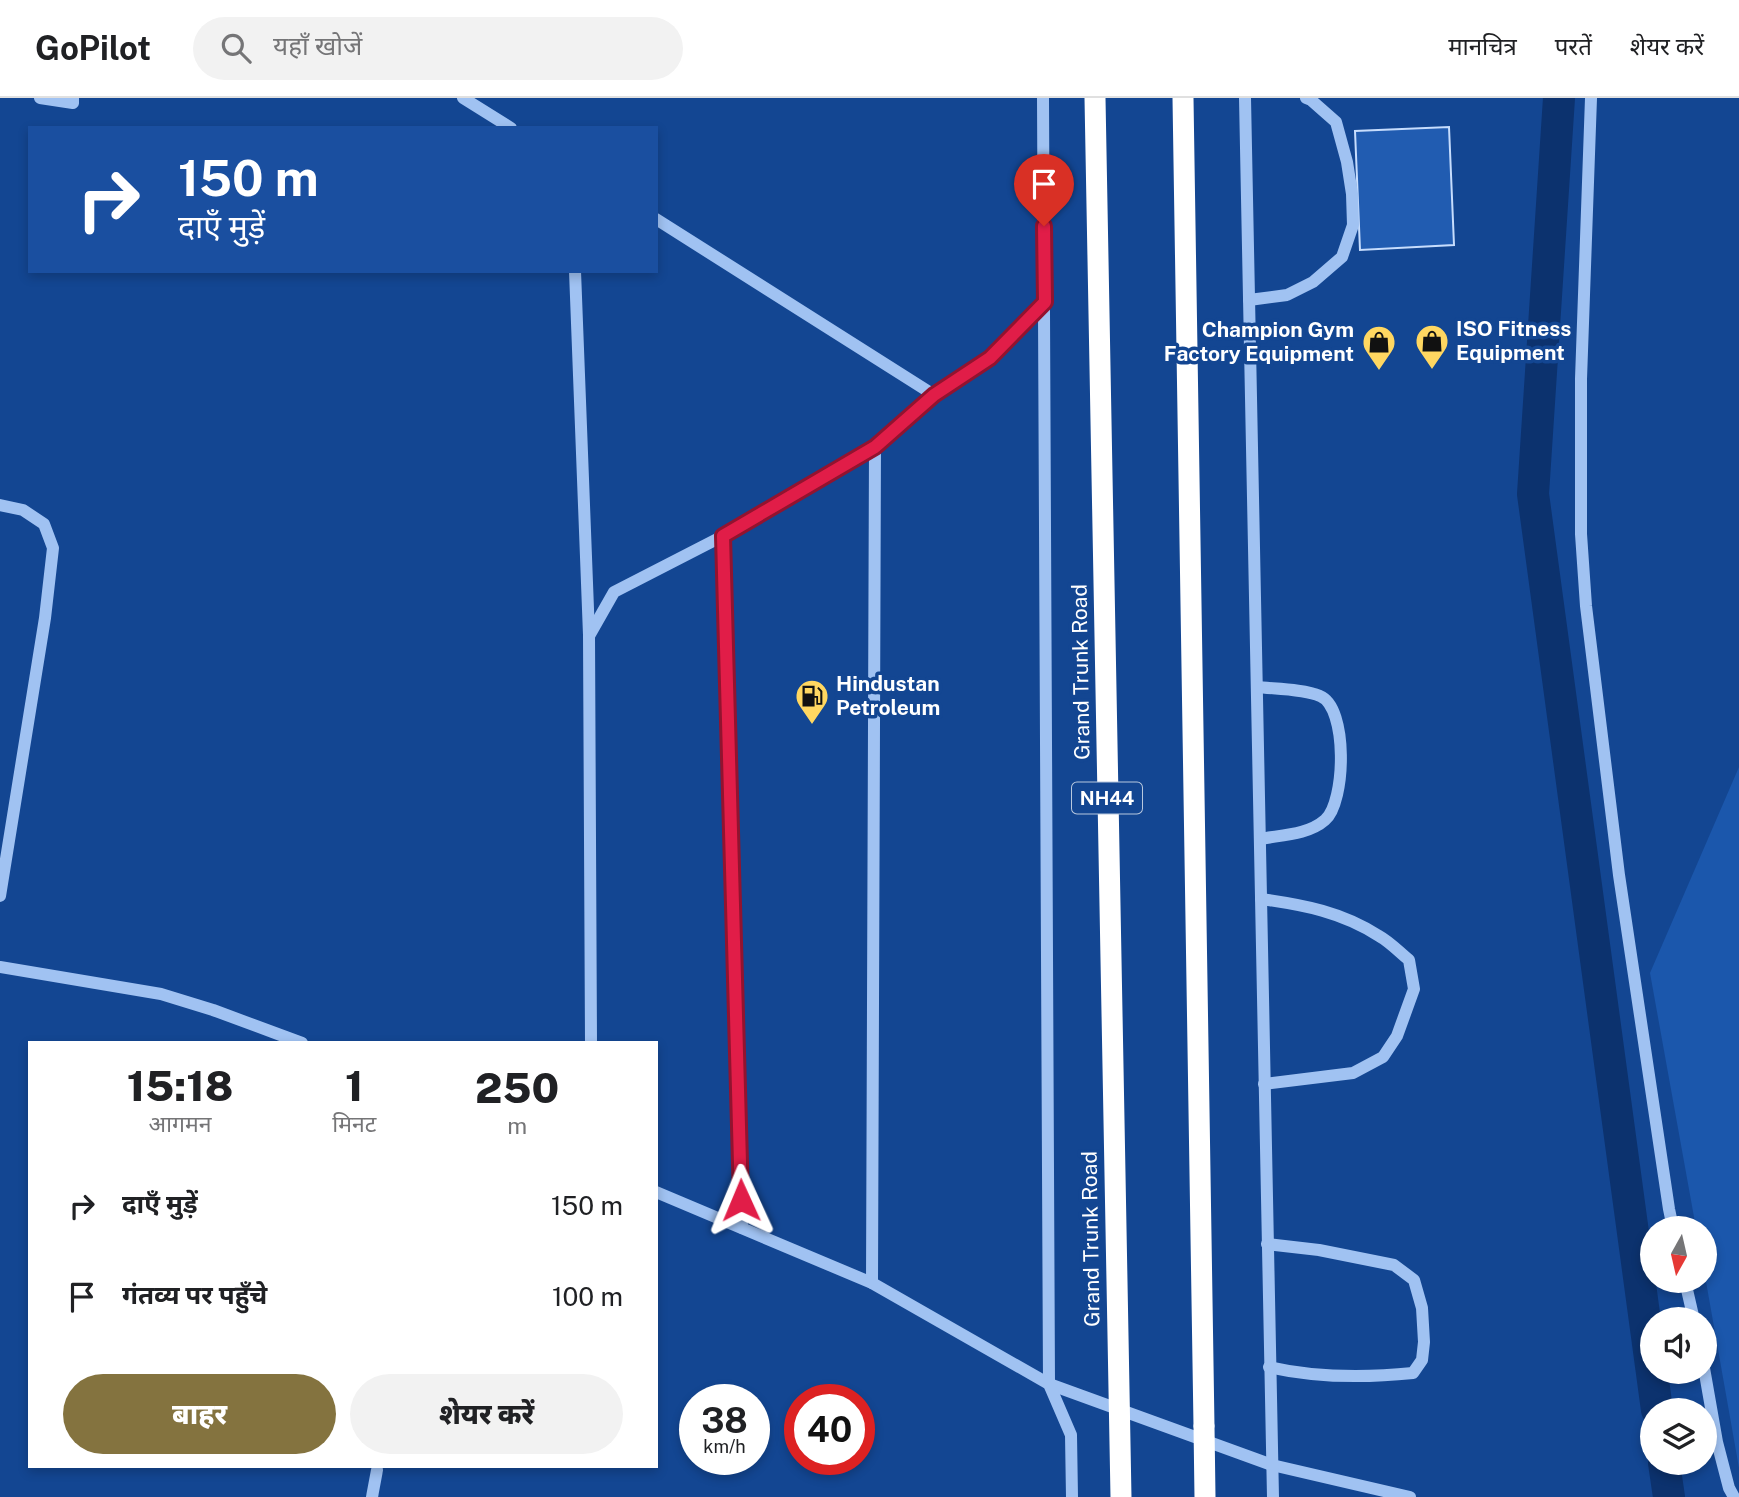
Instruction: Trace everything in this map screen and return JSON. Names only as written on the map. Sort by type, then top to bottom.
[{"type":"highway","name":"Grand Trunk Road","points":[[1095,98],[1121,1497]]},
{"type":"highway","points":[[1183,98],[1205,1497]]},
{"type":"street","points":[[40,98],[73,103],[74,98]]},
{"type":"street","points":[[463,98],[508,126]]},
{"type":"street","points":[[1044,98],[1049,1384],[1071,1435],[1072,1497]]},
{"type":"street","points":[[1245,98],[1273,1497]]},
{"type":"street","points":[[1249,300],[1287,295],[1313,282],[1342,257],[1353,225],[1347,162],[1336,122],[1306,98]]},
{"type":"street","points":[[1591,98],[1581,379],[1581,534],[1586,606],[1619,876],[1671,1216]]},
{"type":"street","points":[[658,220],[934,395]]},
{"type":"street","points":[[575,273],[589,636],[591,1041]]},
{"type":"street","points":[[589,636],[614,592],[723,536],[875,447],[934,395],[990,358],[1045,302]]},
{"type":"street","points":[[872,1283],[875,447]]},
{"type":"street","points":[[0,505],[23,510],[44,524],[53,548],[45,618],[0,896]]},
{"type":"street","points":[[723,536],[742,1228]]},
{"type":"street","points":[[1257,687],[1322,696],[1334,709],[1340,740],[1340,781],[1327,819],[1305,831],[1260,839]]},
{"type":"street","points":[[1261,898],[1305,905],[1342,915],[1381,936],[1409,960],[1413,989],[1397,1037],[1383,1058],[1353,1073],[1264,1084]]},
{"type":"street","points":[[0,967],[161,994],[297,1041]]},
{"type":"street","points":[[658,1193],[872,1283],[1049,1384],[1272,1465],[1410,1497]]},
{"type":"street","points":[[1267,1244],[1319,1250],[1394,1265],[1414,1280],[1422,1308],[1424,1342],[1422,1360],[1413,1373],[1340,1377],[1269,1367]]},
{"type":"street","points":[[1707,1384],[1717,1442],[1729,1488],[1734,1497]]},
{"type":"street","points":[[372,1497],[377,1470]]},
{"type":"shaded area","points":[[1739,767],[1739,1468],[1717,1344],[1717,1307],[1710,1307],[1708,1293],[1717,1293],[1717,1216],[1694,1216],[1650,973]]},
{"type":"building","points":[[1449,127],[1454,245],[1360,250],[1355,131]]},
{"type":"waterway","points":[[1559,98],[1533,494],[1655,1398]]},
{"type":"waterway","points":[[1666,1475],[1669,1497]]},
{"type":"place","name":"ISO Fitness Equipment","points":[[1432,371]]},
{"type":"place","name":"Champion Gym Factory Equipment","points":[[1379,372]]},
{"type":"place","name":"Hindustan Petroleum","points":[[812,726]]},
{"type":"route","points":[[741,1200],[723,536],[875,447],[934,395],[990,358],[1045,302],[1044,226]]}]
